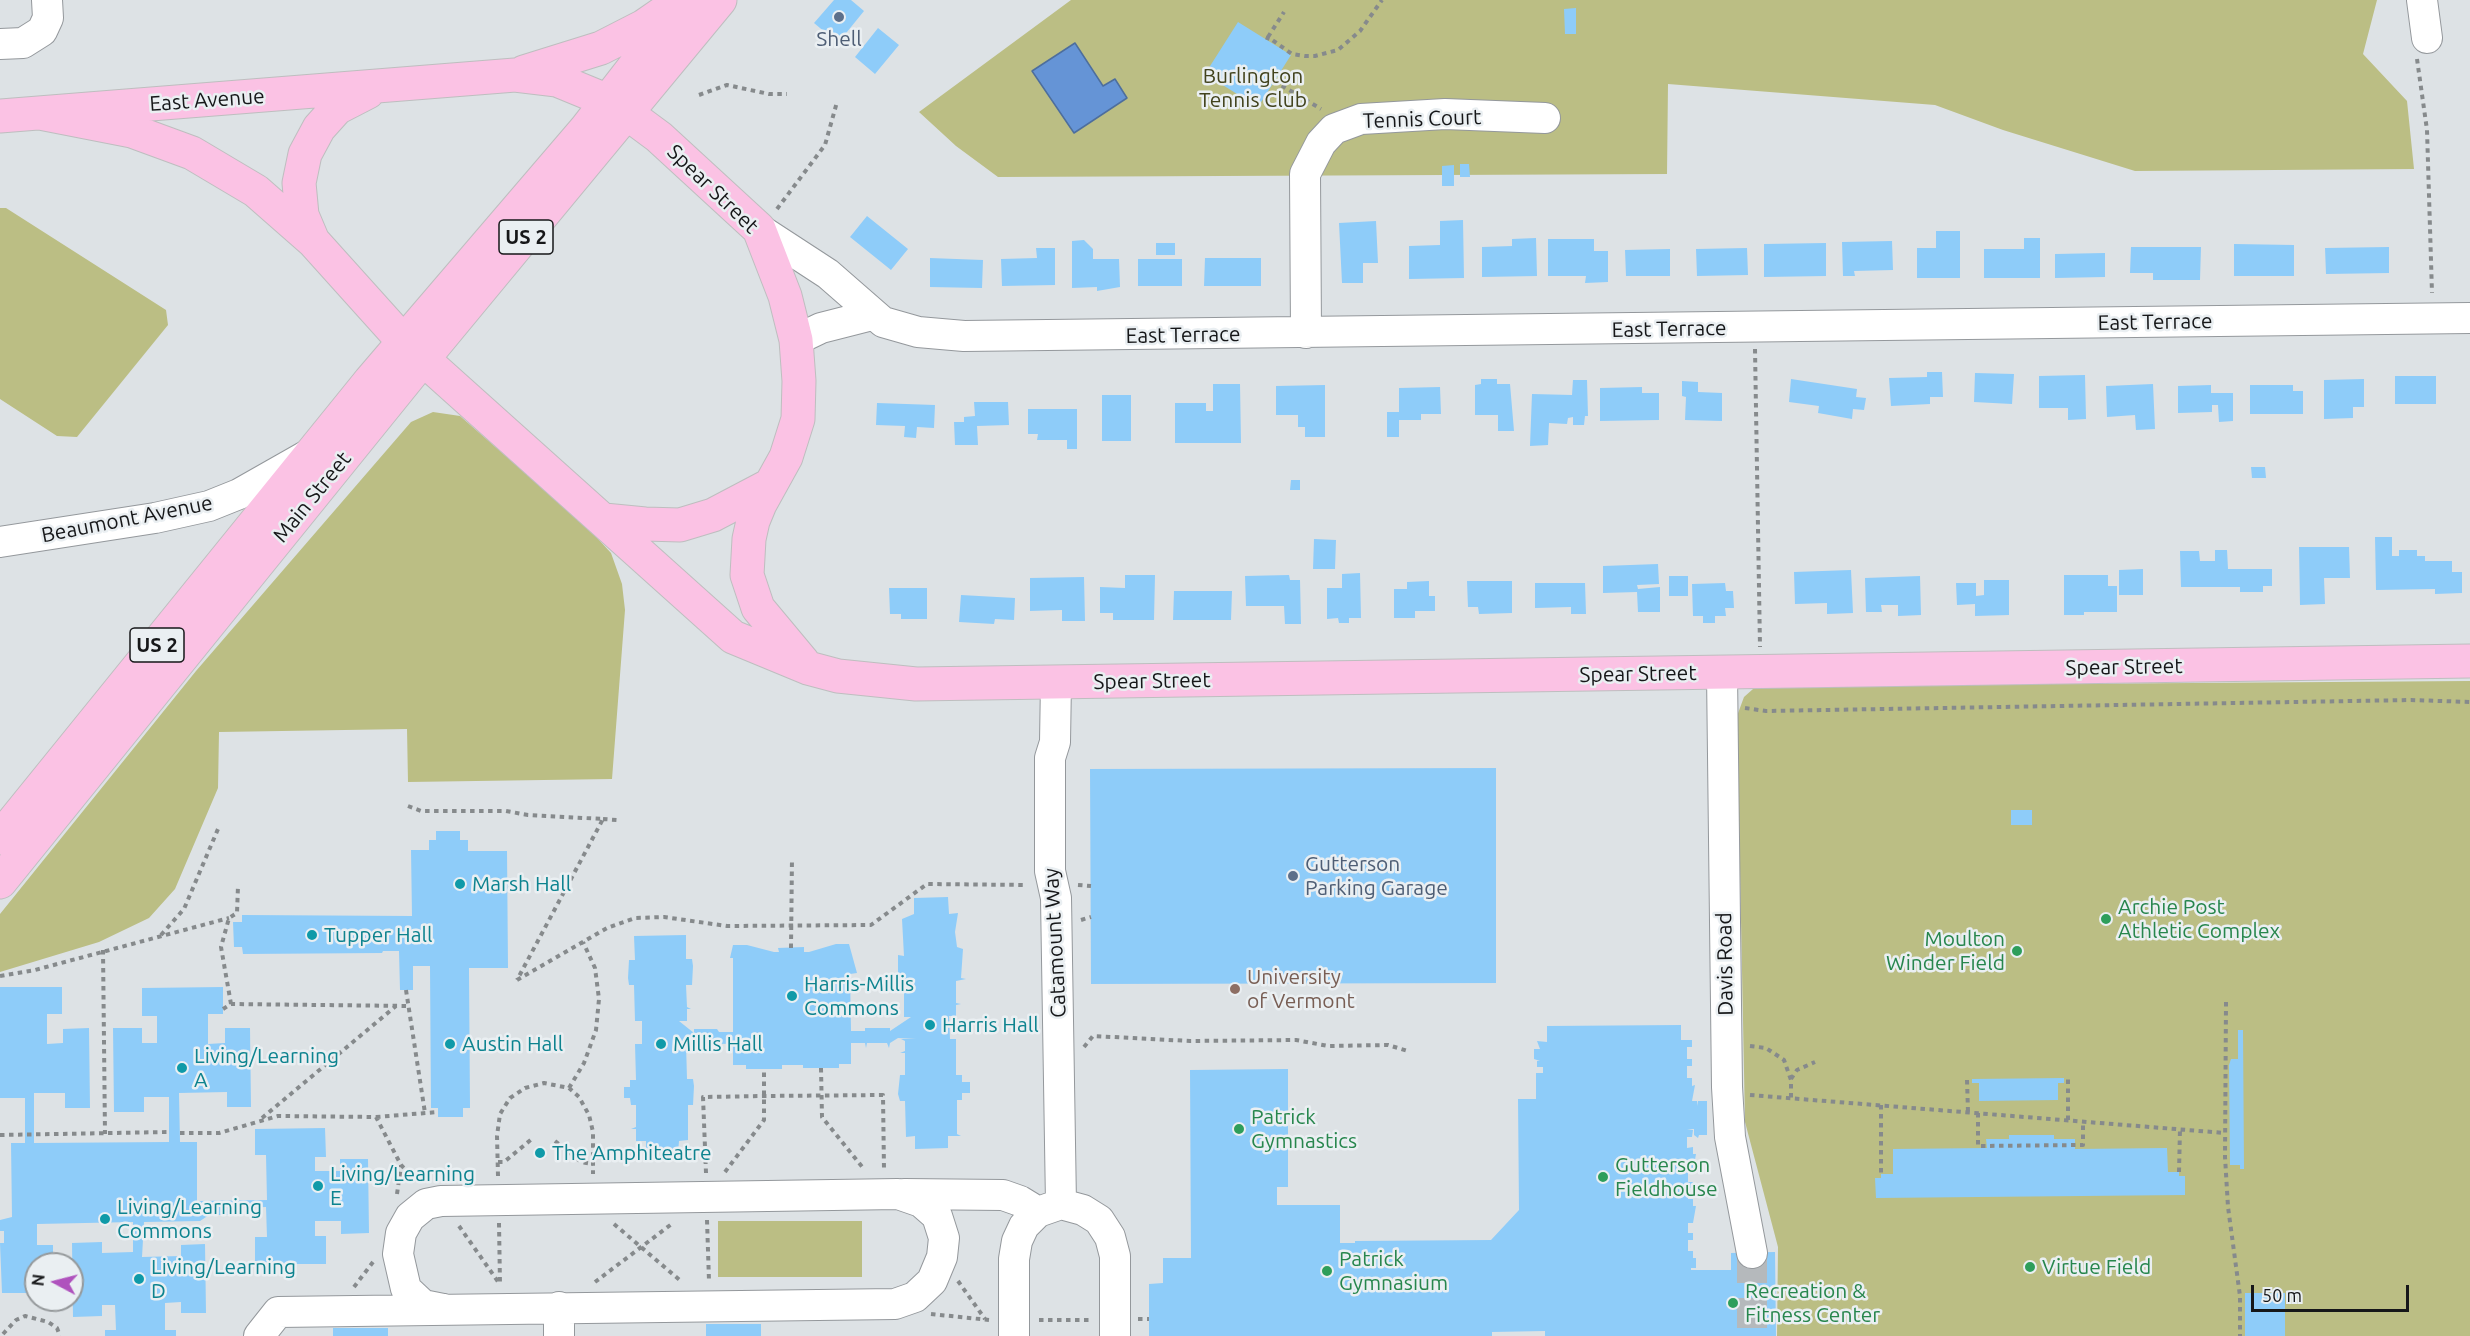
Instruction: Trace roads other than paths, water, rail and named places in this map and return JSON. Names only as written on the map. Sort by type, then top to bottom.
[{"type":"main road","points":[[515,75],[617,41],[682,0]]},
{"type":"main road","name":"US 2","points":[[618,107],[686,0]]},
{"type":"main road","name":"US 2","points":[[618,107],[720,0]]},
{"type":"main road","name":"East Avenue","points":[[0,116],[375,88],[515,75],[557,80],[618,107]]},
{"type":"main road","name":"East Avenue","points":[[313,241],[302,215],[299,183],[305,154],[319,128],[337,108],[375,88]]},
{"type":"main road","name":"Spear Street","points":[[618,107],[768,219],[796,340],[799,381],[798,419],[786,458],[753,521],[748,548],[747,575],[758,608],[773,629],[808,668]]},
{"type":"main road","name":"Main Street","points":[[0,882],[413,350],[618,107]]},
{"type":"main road","name":"East Avenue","points":[[40,113],[132,131],[192,153],[256,191],[313,241],[413,350]]},
{"type":"main road","name":"Spear Street","points":[[413,350],[733,637],[808,668],[838,676],[916,684],[2470,661]]},
{"type":"main road","name":"Main Street","points":[[0,838],[313,452],[413,350]]},
{"type":"main road","points":[[604,519],[645,525],[680,525],[713,516],[770,485]]},
{"type":"street","points":[[0,44],[23,43],[42,31],[48,18],[47,0]]},
{"type":"street","points":[[2422,0],[2422,45]]},
{"type":"street","name":"Tennis Court","points":[[1306,333],[1305,174],[1321,143],[1334,129],[1361,119],[1445,114],[1545,118]]},
{"type":"street","name":"East Terrace","points":[[768,219],[872,315],[883,322],[918,332],[964,336],[2470,318]]},
{"type":"street","points":[[796,340],[821,328],[872,315]]},
{"type":"street","name":"Beaumont Avenue","points":[[0,542],[155,518],[209,506],[239,494],[313,452]]},
{"type":"street","name":"Davis Road","points":[[1722,673],[1727,1093],[1731,1137],[1752,1252]]},
{"type":"street","name":"Catamount Way","points":[[1049,1208],[1059,1011],[1056,898],[1064,884],[1050,845],[1050,758],[1055,742],[1056,682]]},
{"type":"street","points":[[259,1336],[278,1312],[517,1308],[559,1322],[896,1304],[915,1297],[932,1281],[942,1257],[945,1238],[937,1216],[921,1202],[891,1183]]},
{"type":"street","points":[[443,1309],[423,1305],[406,1289],[398,1254],[401,1233],[410,1217],[426,1204],[441,1201],[891,1183],[1003,1195],[1049,1208],[1083,1210],[1099,1220],[1110,1237],[1115,1256],[1125,1332]]},
{"type":"street","points":[[1014,1336],[1014,1259],[1024,1226],[1049,1208]]},
{"type":"water","points":[[1075,43],[1103,86],[1115,79],[1127,98],[1074,133],[1032,71]]},
{"type":"tunnel","points":[[1752,1253],[1752,1336]]},
{"type":"place","name":"Shell","points":[[839,17]]},
{"type":"place","name":"Gutterson Parking Garage","points":[[1293,876]]},
{"type":"place","name":"Marsh Hall","points":[[460,884]]},
{"type":"place","name":"Archie Post Athletic Complex","points":[[2106,919]]},
{"type":"place","name":"Tupper Hall","points":[[312,935]]},
{"type":"place","name":"Moulton Winder Field","points":[[2017,951]]},
{"type":"place","name":"University of Vermont","points":[[1235,989]]},
{"type":"place","name":"Harris-Millis Commons","points":[[792,996]]},
{"type":"place","name":"Harris Hall","points":[[930,1025]]},
{"type":"place","name":"Austin Hall","points":[[450,1044]]},
{"type":"place","name":"Millis Hall","points":[[661,1044]]},
{"type":"place","name":"Living/Learning A","points":[[182,1068]]},
{"type":"place","name":"Patrick Gymnastics","points":[[1239,1129]]},
{"type":"place","name":"The Amphiteatre","points":[[540,1153]]},
{"type":"place","name":"Gutterson Fieldhouse","points":[[1603,1177]]},
{"type":"place","name":"Living/Learning E","points":[[318,1186]]},
{"type":"place","name":"Living/Learning Commons","points":[[105,1219]]},
{"type":"place","name":"Virtue Field","points":[[2030,1267]]},
{"type":"place","name":"Patrick Gymnasium","points":[[1327,1271]]},
{"type":"place","name":"Living/Learning D","points":[[139,1279]]},
{"type":"place","name":"Recreation & Fitness Center","points":[[1733,1303]]},
{"type":"park label","name":"Burlington Tennis Club","points":[[1253,88]]}]
